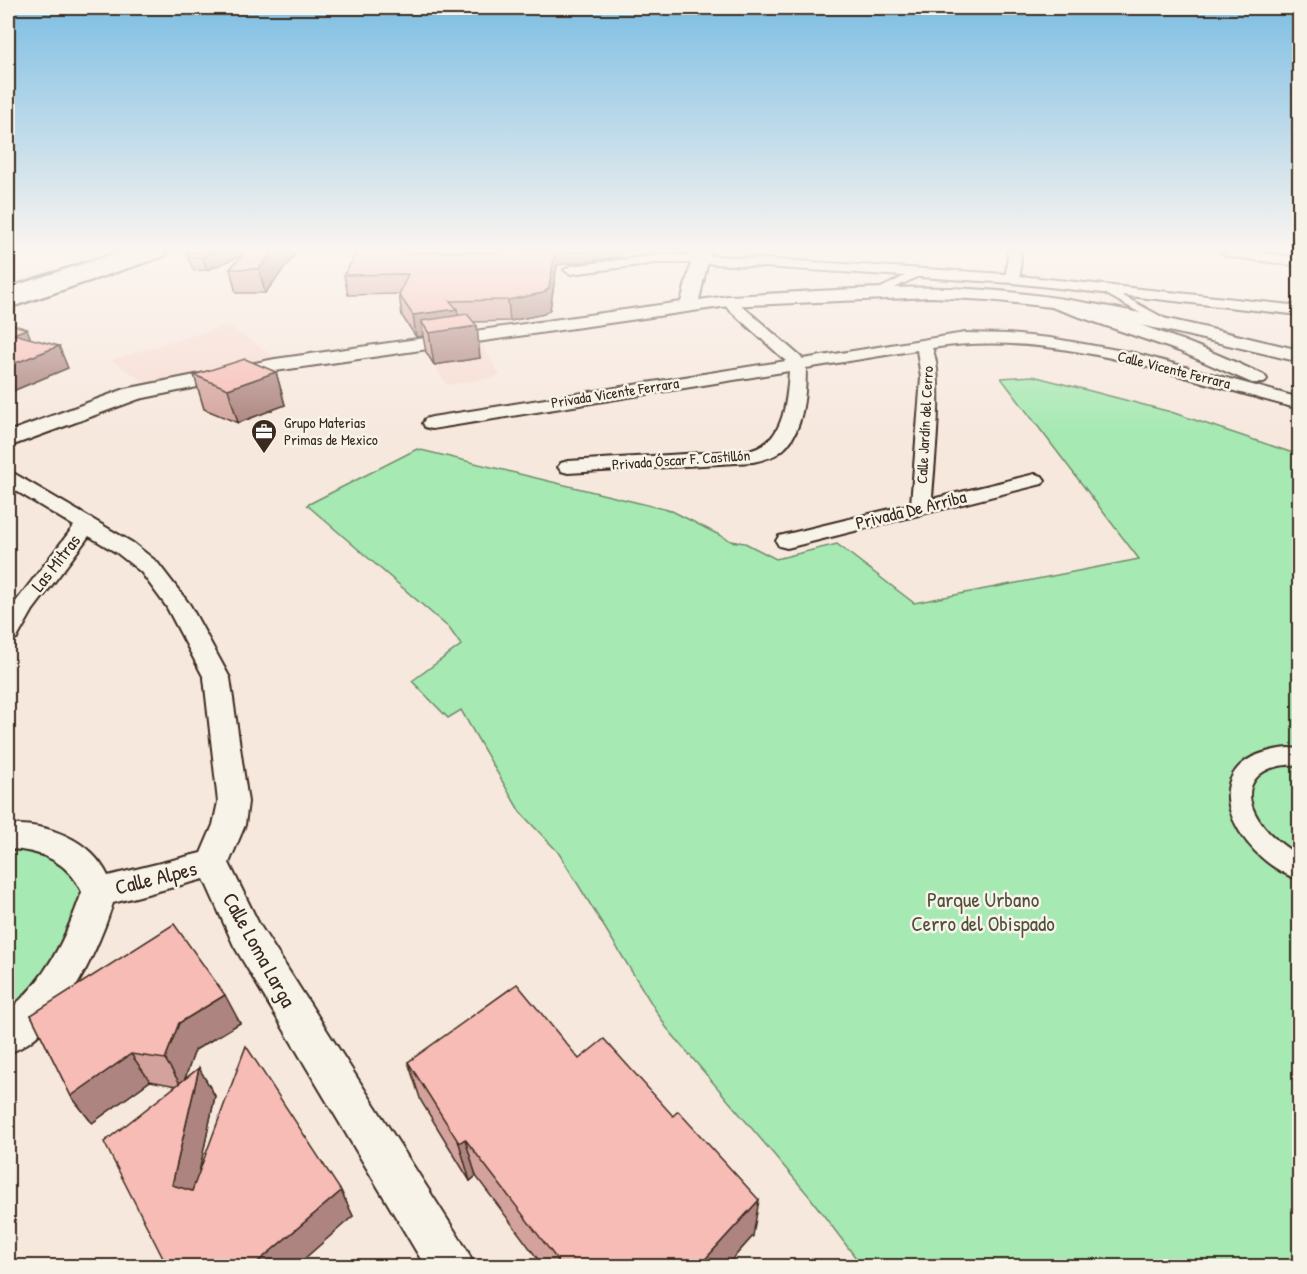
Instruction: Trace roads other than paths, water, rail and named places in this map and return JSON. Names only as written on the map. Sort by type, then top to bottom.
[{"type":"street","points":[[8,440],[133,394],[275,365],[644,311]]},
{"type":"street","points":[[741,311],[798,363]]},
{"type":"street","points":[[1080,311],[1218,360],[1260,380],[1298,404]]},
{"type":"street","points":[[1099,311],[1169,325],[1299,356]]},
{"type":"street","points":[[1145,311],[1169,325]]},
{"type":"street","name":"Calle Vicente Ferrara","points":[[798,363],[965,338],[991,337],[1052,341],[1203,376],[1298,404]]},
{"type":"street","name":"Calle Jardín del Cerro","points":[[921,507],[930,378],[928,357],[922,345]]},
{"type":"street","name":"Privada Vicente Ferrara","points":[[432,423],[798,363]]},
{"type":"street","name":"Privada Óscar F. Castillón","points":[[568,467],[753,456],[768,452],[778,444],[788,423],[798,385],[798,363]]},
{"type":"street","points":[[8,478],[125,548],[149,567],[178,606],[217,678],[233,801],[229,825],[213,863]]},
{"type":"street","name":"Privada De Arriba","points":[[787,541],[1035,480]]},
{"type":"street","name":"Las Mitras","points":[[8,632],[22,608],[86,525]]},
{"type":"street","points":[[1299,757],[1265,760],[1244,772],[1236,792],[1243,817],[1265,845],[1299,870]]},
{"type":"street","points":[[8,837],[20,836],[54,843],[86,867],[99,892],[85,936],[69,968],[41,1005],[8,1035]]},
{"type":"street","name":"Calle Alpes","points":[[99,892],[213,863]]},
{"type":"street","name":"Calle Loma Larga","points":[[213,863],[246,935],[451,1266]]},
{"type":"place","name":"Grupo Materias Primas de Mexico","points":[[264,455]]},
{"type":"park label","name":"Parque Urbano Cerro del Obispado","points":[[983,912]]}]
